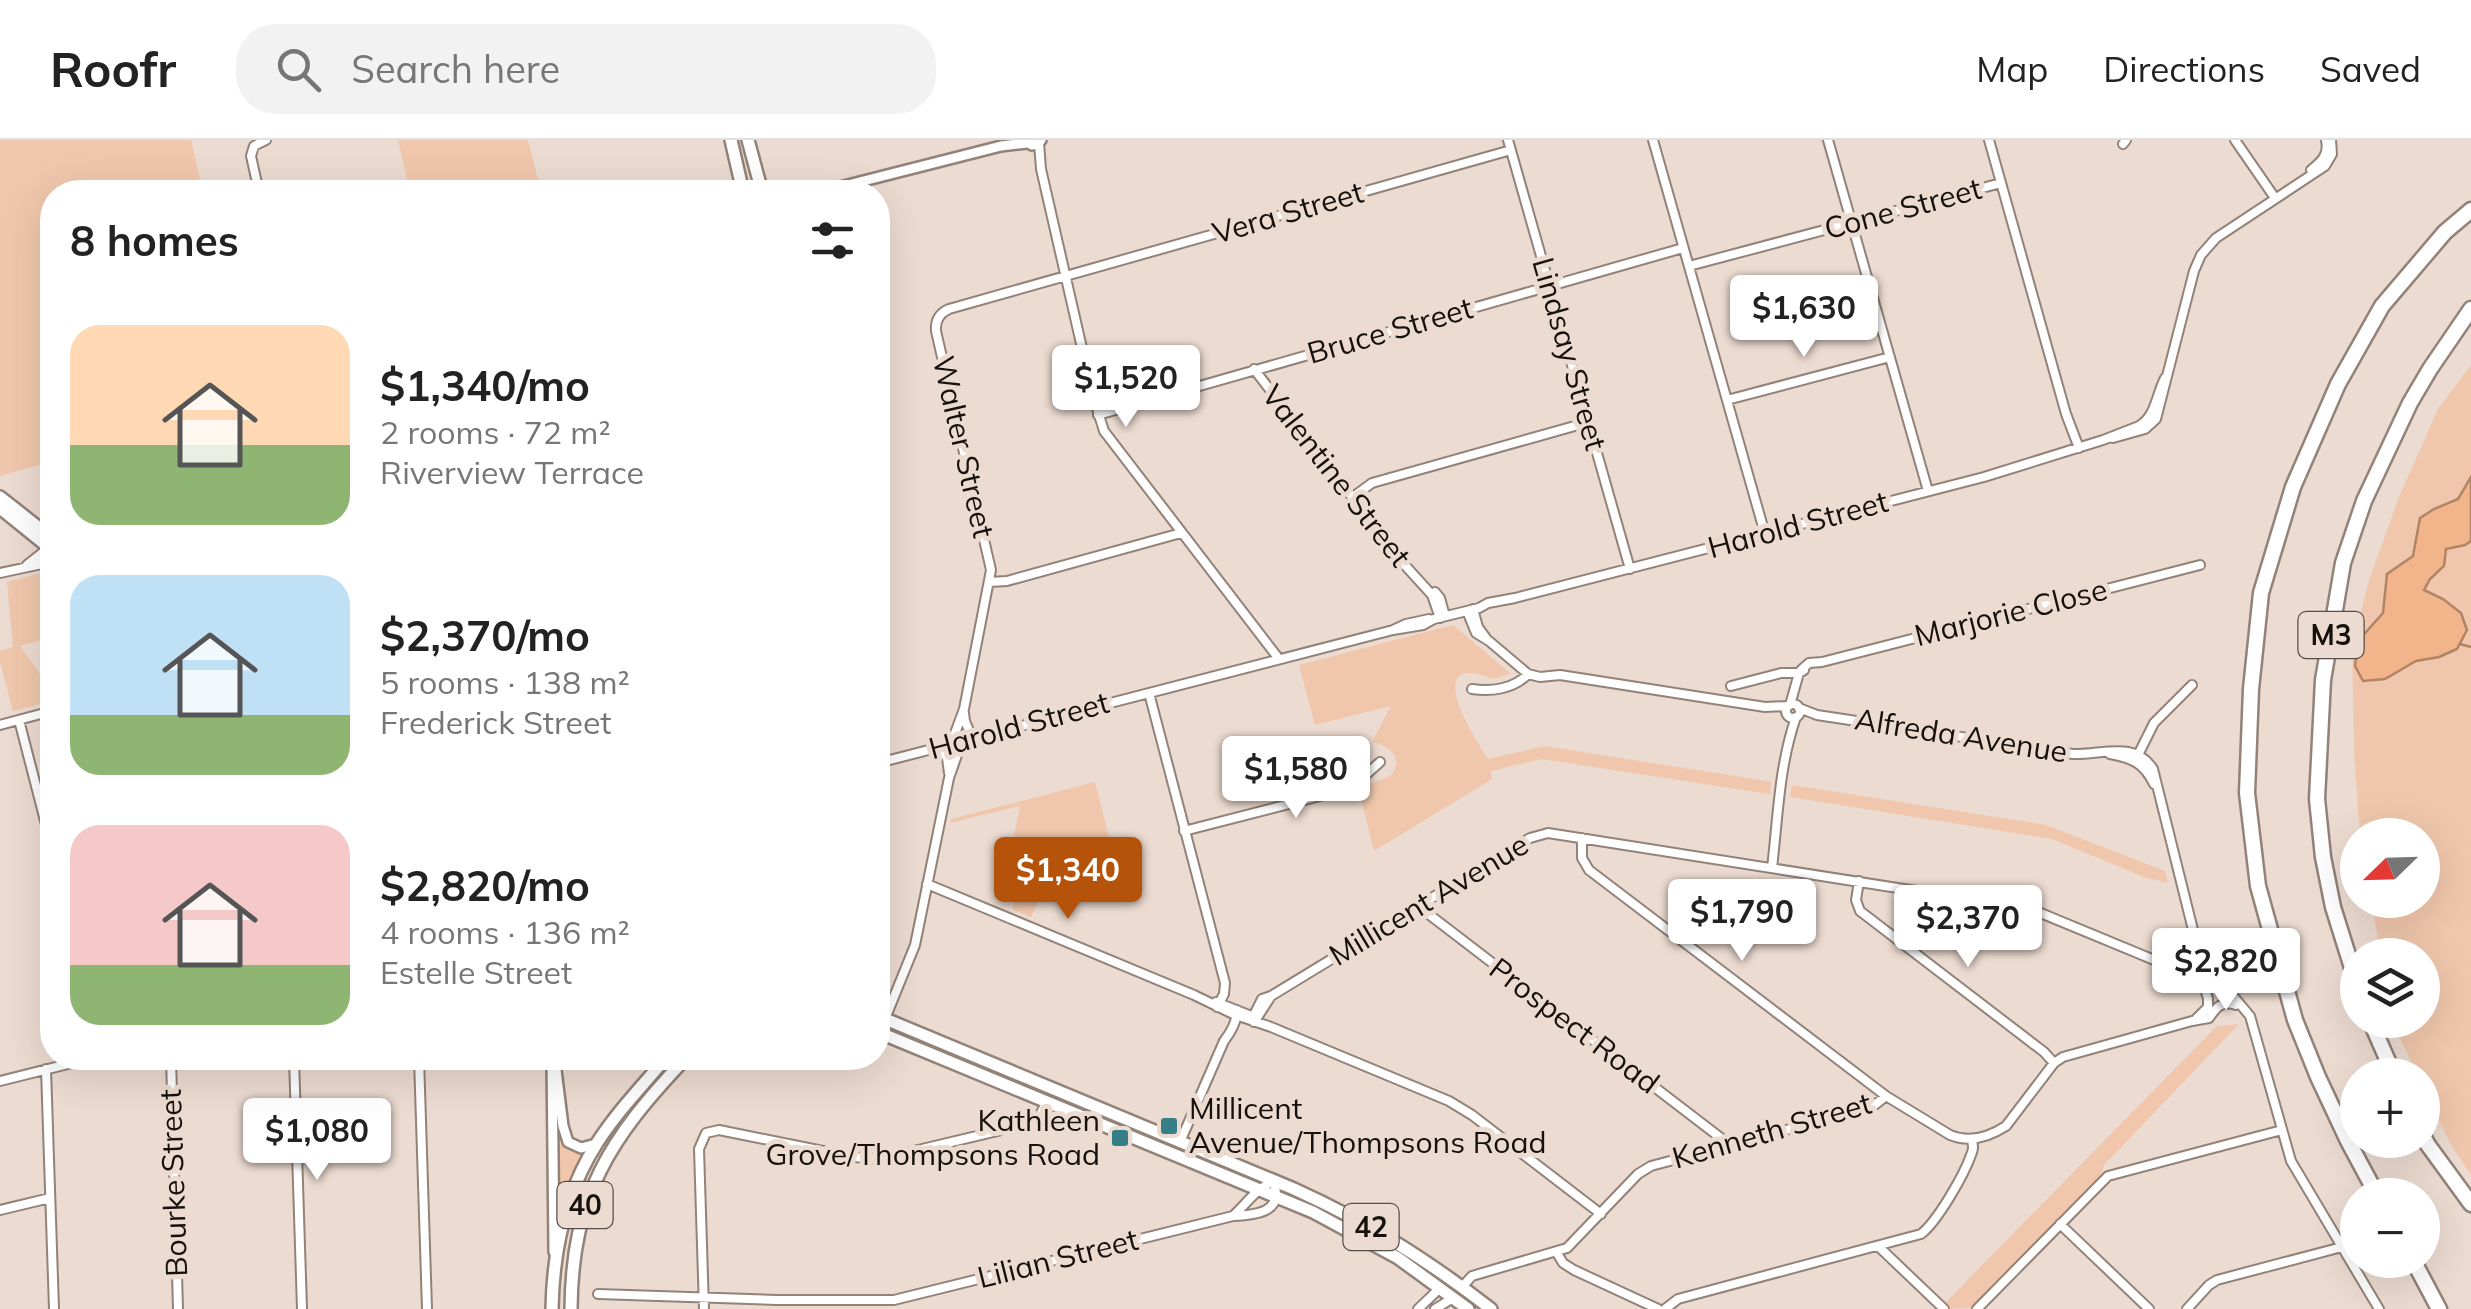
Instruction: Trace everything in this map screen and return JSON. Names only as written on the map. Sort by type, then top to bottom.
[{"type":"highway","name":"M3","points":[[2368,1178],[2348,1142],[2301,1034],[2258,886],[2248,794],[2251,689],[2261,593],[2294,486],[2338,384],[2382,306],[2445,232],[2471,210]]},
{"type":"highway","name":"M3","points":[[2343,938],[2333,907],[2316,799],[2326,660],[2343,563],[2364,501],[2410,403],[2471,309]]},
{"type":"highway","points":[[2437,1158],[2471,1204]]},
{"type":"highway","points":[[2423,1278],[2440,1309]]},
{"type":"main road","points":[[731,140],[740,180]]},
{"type":"main road","points":[[748,140],[759,180]]},
{"type":"main road","points":[[0,496],[40,536]]},
{"type":"main road","points":[[0,508],[40,539]]},
{"type":"main road","name":"42","points":[[890,1022],[1178,1156],[1313,1212],[1377,1245],[1440,1288]]},
{"type":"main road","name":"42","points":[[890,1036],[1183,1144],[1314,1198],[1377,1230],[1458,1292],[1491,1309]]},
{"type":"main road","name":"40","points":[[552,1309],[554,1270],[566,1211],[596,1144],[655,1070]]},
{"type":"main road","name":"40","points":[[571,1309],[575,1243],[596,1177],[625,1127],[675,1070]]},
{"type":"main road","points":[[1178,1156],[1183,1144]]},
{"type":"main road","points":[[1440,1288],[1448,1285],[1458,1292]]},
{"type":"main road","name":"42","points":[[1458,1292],[1468,1309]]},
{"type":"street","points":[[256,180],[251,156],[254,146],[266,140]]},
{"type":"street","points":[[1001,146],[1013,140]]},
{"type":"street","points":[[1652,140],[1765,534]]},
{"type":"street","points":[[1828,140],[1928,491]]},
{"type":"street","points":[[1989,140],[2076,449]]},
{"type":"street","points":[[2235,140],[2275,198]]},
{"type":"street","name":"Harold Street","points":[[890,760],[1393,630],[1421,619],[1490,608],[1515,598],[1998,473],[2104,440],[2148,420],[2165,378],[2201,255],[2216,238],[2300,180],[2324,157],[2328,140]]},
{"type":"street","points":[[867,180],[1001,146],[1032,142],[1098,414],[1107,436],[1279,659]]},
{"type":"street","name":"Vera Street","points":[[1066,276],[1509,145]]},
{"type":"street","name":"Lindsay Street","points":[[1509,145],[1630,569]]},
{"type":"street","name":"Cone Street","points":[[1688,266],[2001,183]]},
{"type":"street","name":"Bruce Street","points":[[1098,414],[1683,248]]},
{"type":"street","name":"Walter Street","points":[[951,744],[964,709],[990,582],[990,563],[936,321],[950,309],[1066,276]]},
{"type":"street","points":[[1727,400],[1890,357]]},
{"type":"street","name":"Valentine Street","points":[[1254,370],[1434,598],[1440,618]]},
{"type":"street","points":[[1353,498],[1372,483],[1589,422]]},
{"type":"street","points":[[990,582],[1008,581],[1182,533]]},
{"type":"street","points":[[0,573],[23,567],[40,556]]},
{"type":"street","name":"Marjorie Close","points":[[1731,686],[1800,672],[1822,662],[2200,564]]},
{"type":"street","points":[[1473,609],[1478,627],[1489,641],[1528,674]]},
{"type":"street","points":[[1768,867],[1800,672]]},
{"type":"street","name":"Alfreda Avenue","points":[[1472,689],[1484,691],[1514,685],[1528,674],[1560,675],[2072,754],[2137,757]]},
{"type":"street","points":[[2192,686],[2154,722],[2137,757],[2158,792],[2213,1010]]},
{"type":"street","points":[[1148,693],[1222,975],[1218,1004]]},
{"type":"street","name":"Walter Street","points":[[964,709],[967,740]]},
{"type":"street","points":[[0,725],[40,714]]},
{"type":"street","points":[[20,720],[40,800]]},
{"type":"street","points":[[890,999],[915,945],[950,778],[967,740]]},
{"type":"street","points":[[940,747],[948,758],[950,778]]},
{"type":"street","points":[[1184,831],[1351,788],[1380,762]]},
{"type":"street","name":"Millicent Avenue","points":[[1255,1019],[1271,996],[1535,835],[1548,833],[2032,908],[2207,978]]},
{"type":"street","points":[[1582,838],[1582,858],[1589,870],[1886,1096]]},
{"type":"street","points":[[1859,881],[1856,900],[1860,910],[2054,1063]]},
{"type":"street","points":[[928,884],[1459,1106],[1601,1214]]},
{"type":"street","name":"Prospect Road","points":[[1418,906],[1730,1145]]},
{"type":"street","points":[[2196,942],[2197,958],[2207,978],[2253,1026]]},
{"type":"street","points":[[2178,969],[2197,958]]},
{"type":"street","points":[[2192,1022],[2208,1008],[2207,978]]},
{"type":"street","points":[[2207,978],[2247,1010],[2295,1169],[2340,1244]]},
{"type":"street","points":[[1556,1253],[1562,1263],[1574,1270],[1662,1309],[1674,1300],[1917,1236],[1931,1226],[1972,1153],[1972,1139],[2006,1126],[2054,1063],[2072,1054],[2209,1018],[2224,1003],[2236,1004]]},
{"type":"street","points":[[1183,1144],[1236,1013]]},
{"type":"street","points":[[0,1081],[42,1070]]},
{"type":"street","points":[[46,1070],[54,1309]]},
{"type":"street","name":"Bourke Street","points":[[171,1070],[178,1309]]},
{"type":"street","points":[[294,1070],[302,1309]]},
{"type":"street","points":[[418,1070],[427,1309]]},
{"type":"street","points":[[553,1070],[554,1270]]},
{"type":"street","points":[[555,1070],[568,1142],[581,1148],[596,1144]]},
{"type":"street","points":[[704,1309],[699,1149],[706,1133],[719,1130],[880,1160],[1027,1124],[1040,1116],[1050,1095]]},
{"type":"street","name":"Kenneth Street","points":[[1436,1309],[1472,1276],[1571,1246],[1646,1168],[1872,1107],[1886,1096],[1950,1135],[1972,1139]]},
{"type":"street","points":[[1977,1309],[2104,1178],[2282,1130]]},
{"type":"street","points":[[1233,1216],[1258,1189],[1273,1181],[1277,1197]]},
{"type":"street","name":"Lilian Street","points":[[598,1294],[894,1300],[1248,1215],[1264,1210],[1277,1197]]},
{"type":"street","points":[[0,1210],[50,1198]]},
{"type":"street","points":[[2060,1224],[2149,1309]]},
{"type":"street","points":[[1878,1246],[1944,1309]]},
{"type":"street","points":[[2186,1309],[2217,1280],[2340,1248]]},
{"type":"street","points":[[2360,1278],[2379,1309]]},
{"type":"street","points":[[1418,1309],[1440,1288]]},
{"type":"shaded area","points":[[0,140],[191,140],[200,180],[40,180],[40,464],[0,476]]},
{"type":"shaded area","points":[[398,140],[528,140],[538,180],[407,180]]},
{"type":"shaded area","points":[[2471,365],[2471,1175],[2440,1122],[2440,1058],[2409,1058],[2400,1038],[2440,1038],[2440,938],[2378,938],[2374,918],[2440,918],[2440,818],[2359,818],[2354,752],[2352,647],[2369,580],[2399,497],[2438,409]]},
{"type":"shaded area","points":[[2471,477],[2471,541],[2446,549],[2444,566],[2424,590],[2461,613],[2467,630],[2457,649],[2416,661],[2385,679],[2363,681],[2355,666],[2358,641],[2383,613],[2387,574],[2413,556],[2420,518],[2458,499]]},
{"type":"shaded area","points":[[40,573],[40,640],[20,646],[40,674],[40,704],[13,711],[0,662],[0,651],[13,647],[7,582]]},
{"type":"shaded area","points":[[1453,625],[1510,673],[1493,679],[1472,673],[1460,675],[1455,684],[1461,711],[1488,759],[1544,746],[1767,781],[1771,782],[1770,794],[1542,759],[1491,771],[1492,779],[1374,851],[1360,795],[1394,771],[1396,760],[1391,751],[1372,742],[1391,706],[1315,725],[1299,665]]},
{"type":"shaded area","points":[[1095,782],[1121,884],[1057,857],[1031,917],[1012,909],[1037,849],[1013,839],[1020,806],[950,823],[951,819]]},
{"type":"shaded area","points":[[1792,785],[2046,825],[2165,871],[2168,883],[2052,839],[1790,797]]},
{"type":"shaded area","points":[[2239,1024],[2104,1165],[2101,1176],[1972,1308],[1939,1309],[2217,1026]]},
{"type":"shaded area","points":[[563,1142],[574,1151],[584,1152],[559,1204],[555,1143]]},
{"type":"waterway","points":[[2460,644],[2471,647]]},
{"type":"place","name":"Millicent Avenue/Thompsons Road","points":[[1169,1126]]},
{"type":"place","name":"Kathleen Grove/Thompsons Road","points":[[1120,1138]]}]
